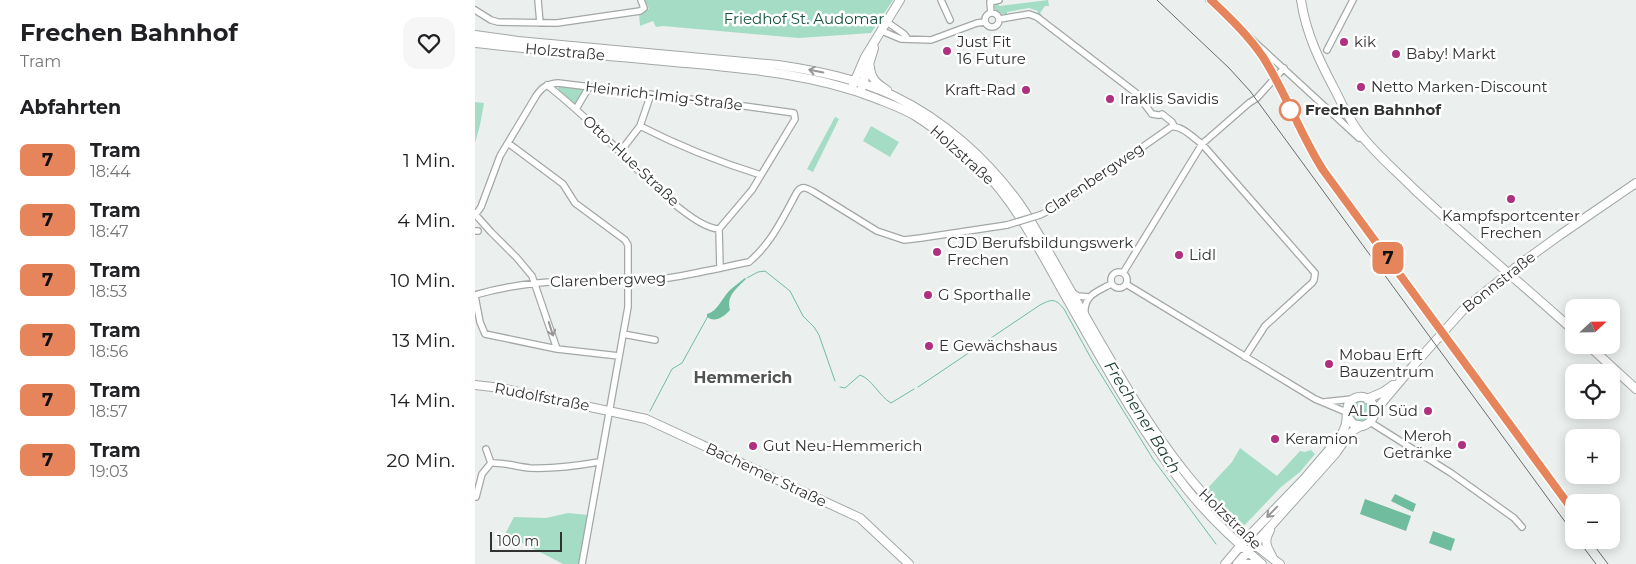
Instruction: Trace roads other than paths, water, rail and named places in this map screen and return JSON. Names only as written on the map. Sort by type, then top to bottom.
[{"type":"main road","points":[[851,89],[865,57],[900,0]]},
{"type":"main road","points":[[1301,0],[1306,27],[1315,51],[1348,114],[1362,136],[1434,208],[1565,323]]},
{"type":"main road","name":"Holzstraße","points":[[475,35],[518,41],[814,70],[854,81],[862,88],[888,103],[917,117],[952,142],[979,166],[998,187],[1036,244],[1109,372],[1152,442],[1188,490],[1240,546],[1262,564]]},
{"type":"main road","points":[[862,88],[876,41]]},
{"type":"main road","name":"Holzstraße","points":[[475,43],[765,71],[812,79],[851,89],[862,88],[894,96]]},
{"type":"main road","name":"Holzstraße","points":[[870,65],[871,75],[874,80],[894,96],[923,112],[957,137],[984,161],[1019,204],[1139,407],[1165,446],[1201,492],[1247,538],[1277,562]]},
{"type":"main road","name":"Bonnstraße","points":[[1375,410],[1463,310],[1577,222],[1636,183]]},
{"type":"main road","points":[[1598,354],[1636,389]]},
{"type":"main road","name":"Bonnstraße","points":[[1367,399],[1383,392],[1401,379]]},
{"type":"main road","name":"Rudolfstraße","points":[[475,385],[501,388],[609,411]]},
{"type":"main road","points":[[1225,564],[1331,449],[1344,430],[1347,405],[1353,399],[1361,397],[1367,399],[1373,404],[1375,410],[1375,415],[1370,422],[1355,428],[1336,453],[1237,564]]},
{"type":"main road","name":"Bachemer Straße","points":[[609,411],[646,419],[860,518],[909,564]]},
{"type":"main road","points":[[1346,414],[1353,424],[1361,426]]},
{"type":"main road","points":[[1273,524],[1267,535],[1266,544],[1277,562]]},
{"type":"main road","points":[[1246,564],[1253,564]]},
{"type":"street","points":[[538,0],[540,23]]},
{"type":"street","points":[[475,10],[498,22],[557,23],[640,11],[644,8],[641,0]]},
{"type":"street","points":[[941,0],[950,20]]},
{"type":"street","points":[[991,13],[991,1],[999,0]]},
{"type":"street","points":[[1209,0],[1359,138]]},
{"type":"street","points":[[1327,50],[1353,0]]},
{"type":"street","points":[[985,22],[990,27],[999,24],[997,15],[991,13]]},
{"type":"street","points":[[985,22],[986,17],[991,13]]},
{"type":"street","points":[[999,19],[1029,14],[1037,17],[1136,93],[1152,114],[1162,114],[1173,122],[1171,128],[1181,129],[1202,144],[1315,273],[1312,283],[1265,326],[1245,357]]},
{"type":"street","points":[[887,22],[907,38]]},
{"type":"street","points":[[881,30],[901,39],[931,40],[985,22]]},
{"type":"street","points":[[1323,38],[1331,42]]},
{"type":"street","points":[[1123,273],[1202,144],[1257,98],[1284,68]]},
{"type":"street","name":"Heinrich-Imig-Straße","points":[[547,85],[559,83],[791,112],[795,115],[795,119],[761,175]]},
{"type":"street","points":[[547,85],[536,96],[508,143],[498,162],[481,207],[475,214],[533,276],[557,349]]},
{"type":"street","name":"Otto-Hue-Straße","points":[[547,85],[576,109],[653,185],[705,226],[719,230]]},
{"type":"street","points":[[576,109],[589,87]]},
{"type":"street","points":[[620,152],[640,126],[651,94]]},
{"type":"street","points":[[640,126],[673,143],[717,161],[761,175],[752,190],[719,230],[721,268]]},
{"type":"street","name":"Clarenbergweg","points":[[475,296],[506,286],[568,281],[628,282],[669,278],[749,262],[757,256],[776,229],[797,192],[804,187],[877,231],[904,240],[1007,225],[1040,216],[1057,207],[1171,128]]},
{"type":"street","points":[[508,143],[563,184],[575,203],[627,242],[629,248],[628,307],[582,564]]},
{"type":"street","points":[[1111,284],[1113,274],[1123,273]]},
{"type":"street","points":[[1123,273],[1126,277],[1126,284]]},
{"type":"street","points":[[1111,284],[1119,288],[1126,284]]},
{"type":"street","points":[[1086,316],[1084,306],[1089,297],[1111,284]]},
{"type":"street","points":[[1126,284],[1245,357],[1346,414]]},
{"type":"street","points":[[1071,291],[1078,296],[1089,297]]},
{"type":"street","points":[[475,296],[480,322],[485,334],[557,349],[619,356]]},
{"type":"street","points":[[623,334],[655,340]]},
{"type":"street","points":[[1322,402],[1353,399]]},
{"type":"street","points":[[1370,422],[1451,473],[1522,526]]},
{"type":"street","points":[[486,449],[491,463]]},
{"type":"street","points":[[491,463],[528,468],[549,468],[599,462]]},
{"type":"street","points":[[476,496],[482,474],[491,463]]},
{"type":"waterway","points":[[747,278],[758,272],[765,271],[790,291],[803,316],[819,335],[835,381]]},
{"type":"waterway","name":"Frechener Bach","points":[[918,387],[1040,305],[1056,301],[1064,309],[1092,360],[1153,459],[1216,544]]},
{"type":"waterway","points":[[650,411],[672,369],[682,363],[708,316]]},
{"type":"waterway","points":[[840,387],[845,388],[860,375],[868,380],[891,403],[914,389]]},
{"type":"tram line","points":[[1207,0],[1251,46],[1321,171],[1565,505]]},
{"type":"tram line","name":"7","points":[[1211,0],[1236,23],[1254,44],[1275,78],[1306,142],[1323,170],[1565,500]]},
{"type":"tram line","points":[[1597,549],[1608,564]]},
{"type":"railway","points":[[1157,0],[1229,68],[1250,91],[1565,522]]},
{"type":"railway","points":[[1585,549],[1596,564]]},
{"type":"place","name":"kik","points":[[1344,42]]},
{"type":"place","name":"Just Fit 16 Future","points":[[947,51]]},
{"type":"place","name":"Baby! Markt","points":[[1396,54]]},
{"type":"place","name":"Netto Marken-Discount","points":[[1361,87]]},
{"type":"place","name":"Kraft-Rad","points":[[1026,90]]},
{"type":"place","name":"Iraklis Savidis","points":[[1110,99]]},
{"type":"place","name":"Frechen Bahnhof","points":[[1290,110]]},
{"type":"place","name":"Kampfsportcenter Frechen","points":[[1511,199]]},
{"type":"place","name":"CJD Berufsbildungswerk Frechen","points":[[937,252]]},
{"type":"place","name":"Lidl","points":[[1179,255]]},
{"type":"place","name":"G Sporthalle","points":[[928,295]]},
{"type":"place","name":"E Gewächshaus","points":[[929,346]]},
{"type":"place","name":"Mobau Erft Bauzentrum","points":[[1329,364]]},
{"type":"place","name":"ALDI Süd","points":[[1428,411]]},
{"type":"place","name":"Keramion","points":[[1275,439]]},
{"type":"place","name":"Meroh Getränke","points":[[1462,445]]},
{"type":"place","name":"Gut Neu-Hemmerich","points":[[753,446]]},
{"type":"district","name":"Hemmerich","points":[[743,377]]},
{"type":"park label","name":"Friedhof St. Audomar","points":[[804,19]]}]
